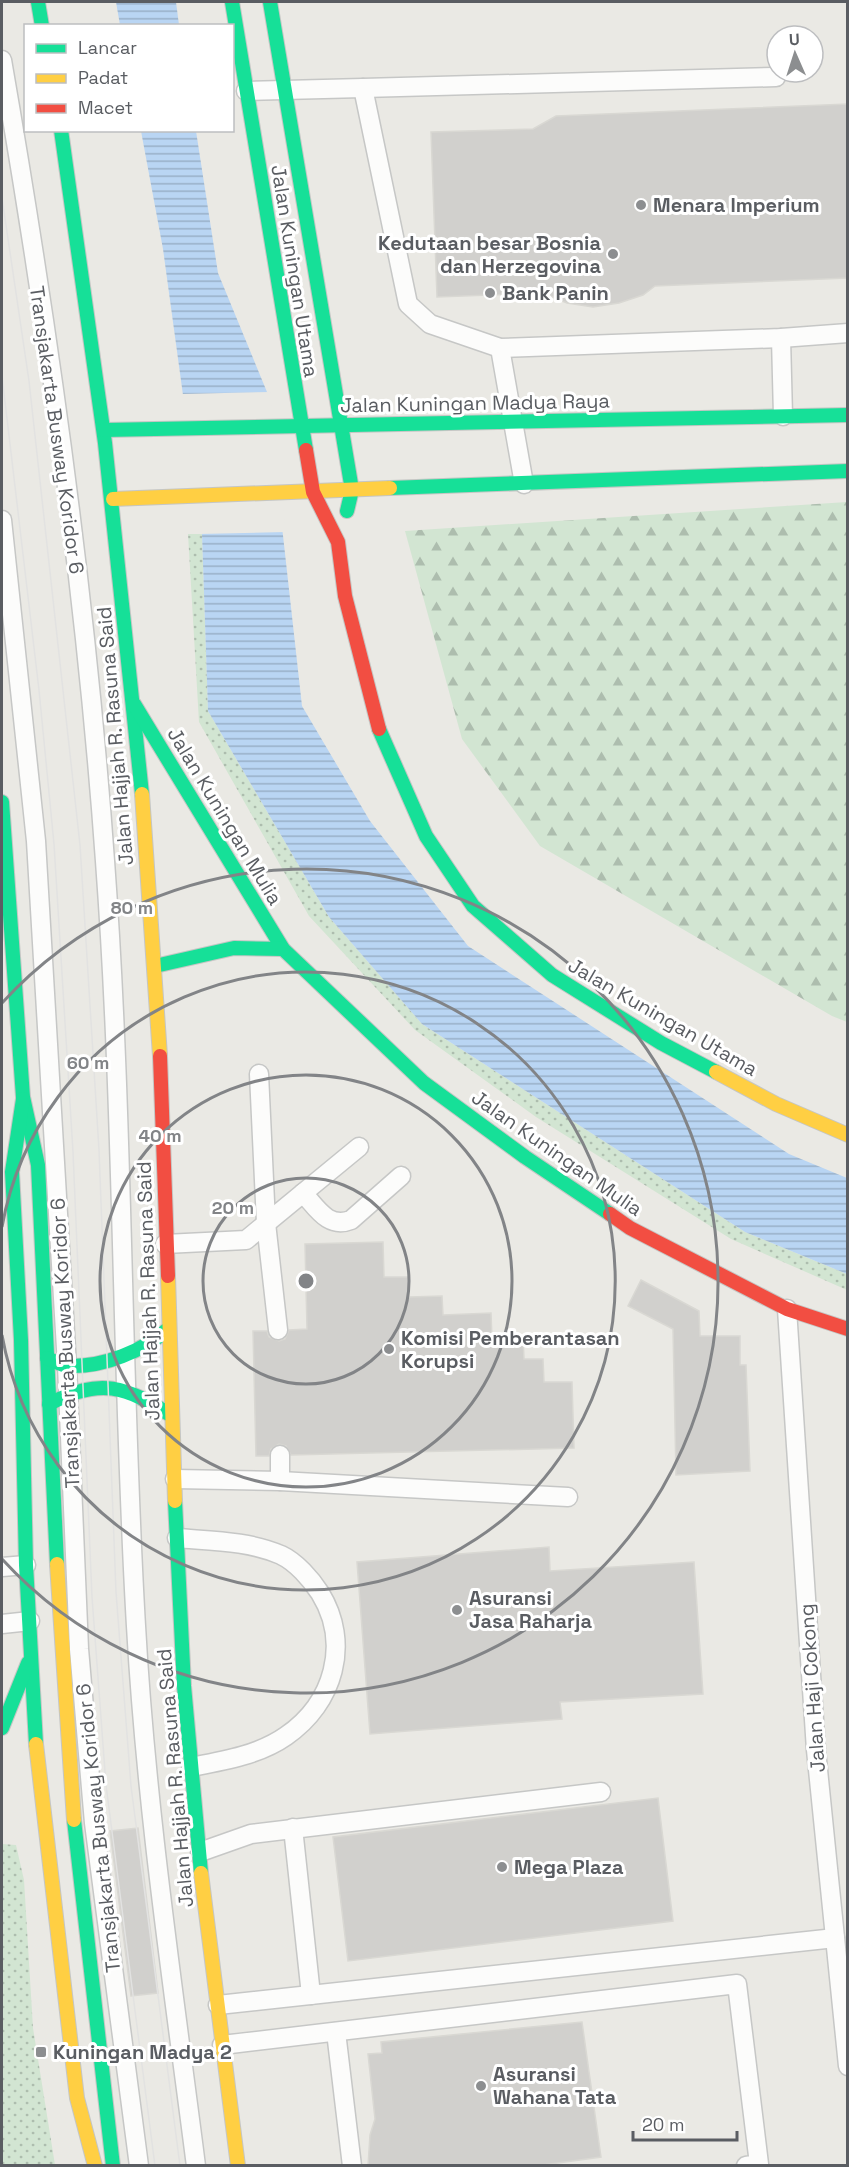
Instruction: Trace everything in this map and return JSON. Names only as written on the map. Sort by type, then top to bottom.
[{"type":"main road","points":[[38,2],[42,24]]},
{"type":"main road","name":"Jalan Kuningan Utama","points":[[232,2],[300,426],[313,492],[338,542],[345,596],[380,731],[426,836],[473,906],[552,975],[661,1043],[776,1104],[848,1135]]},
{"type":"main road","name":"Jalan Kuningan Utama","points":[[270,2],[352,490],[338,542]]},
{"type":"main road","name":"Jalan Hajjah R. Rasuna Said","points":[[61,132],[113,499],[134,704],[155,966],[184,1686],[200,1852],[238,2166]]},
{"type":"main road","name":"Jalan Kuningan Madya Raya","points":[[104,430],[848,415]]},
{"type":"main road","points":[[113,499],[848,471]]},
{"type":"main road","name":"Jalan Kuningan Mulia","points":[[134,704],[284,949],[424,1083],[525,1157],[630,1228],[786,1309],[848,1329]]},
{"type":"main road","points":[[2,807],[23,1097],[38,1165],[61,1641],[75,1827],[113,2166]]},
{"type":"main road","points":[[155,966],[213,950],[252,945],[284,949]]},
{"type":"main road","points":[[23,1097],[12,1172],[21,1374],[26,1565],[33,1652],[36,1741],[77,2098],[95,2166]]},
{"type":"main road","points":[[47,1358],[68,1366],[126,1354],[151,1344],[168,1329]]},
{"type":"main road","points":[[50,1404],[69,1392],[89,1386],[107,1385],[127,1389],[172,1416]]},
{"type":"main road","points":[[2,1728],[33,1652]]},
{"type":"lane","name":"Transjakarta Busway Koridor 6","points":[[2,60],[54,391],[86,643],[105,857],[116,1023],[136,1622],[148,1777],[196,2166]]},
{"type":"lane","points":[[246,91],[765,76]]},
{"type":"lane","points":[[363,88],[408,304],[430,324],[500,348],[781,338],[848,333]]},
{"type":"lane","points":[[781,338],[783,416]]},
{"type":"lane","points":[[500,348],[524,484]]},
{"type":"lane","name":"Transjakarta Busway Koridor 6","points":[[2,520],[36,841],[68,1366],[79,1649],[94,1823],[139,2166]]},
{"type":"lane","points":[[2,1073],[21,1072]]},
{"type":"lane","points":[[259,1074],[266,1223],[278,1330]]},
{"type":"lane","points":[[165,1244],[246,1240],[359,1146]]},
{"type":"lane","points":[[303,1193],[327,1220],[341,1224],[351,1220],[401,1176]]},
{"type":"lane","name":"Jalan Haji Cokong","points":[[786,1309],[816,1750],[848,2066]]},
{"type":"lane","points":[[2,1376],[21,1374]]},
{"type":"lane","points":[[280,1455],[280,1481]]},
{"type":"lane","points":[[175,1479],[280,1481],[568,1497]]},
{"type":"lane","points":[[177,1538],[247,1545],[282,1556],[311,1579],[330,1610],[337,1646],[331,1682],[313,1714],[285,1737],[248,1754],[191,1767]]},
{"type":"lane","points":[[2,1567],[26,1565]]},
{"type":"lane","points":[[2,1624],[30,1621]]},
{"type":"lane","points":[[200,1852],[250,1834],[601,1792]]},
{"type":"lane","points":[[293,1828],[311,1995]]},
{"type":"lane","points":[[218,2005],[835,1938]]},
{"type":"lane","points":[[222,2045],[738,1984],[759,2164],[746,2166]]},
{"type":"lane","points":[[336,2032],[352,2166]]},
{"type":"green space","points":[[848,502],[847,1022],[832,1016],[540,846],[462,739],[405,531]]},
{"type":"green space","points":[[188,534],[202,534],[208,711],[329,917],[422,1024],[745,1232],[847,1274],[847,1290],[731,1239],[536,1117],[415,1030],[309,916],[199,722]]},
{"type":"green space","points":[[2,1844],[16,1845],[24,1880],[33,2028],[55,2165],[2,2165]]},
{"type":"water","points":[[116,2],[176,2],[179,24],[120,24]]},
{"type":"water","points":[[141,132],[196,132],[218,273],[267,392],[302,706],[370,821],[468,946],[789,1154],[847,1178],[847,1274],[745,1232],[422,1024],[329,917],[208,711],[202,534],[163,249]]},
{"type":"pier","points":[[270,392],[286,532],[199,534],[182,394]]},
{"type":"building","name":"Menara Imperium","points":[[848,104],[848,278],[655,286],[643,295],[619,303],[593,307],[567,303],[543,293],[437,297],[431,132],[533,129],[556,116]]},
{"type":"building","name":"Komisi Pemberantasan Korupsi","points":[[383,1242],[384,1277],[408,1277],[409,1297],[442,1296],[443,1315],[491,1313],[492,1339],[523,1338],[524,1359],[543,1359],[544,1382],[572,1382],[574,1448],[291,1455],[286,1446],[279,1444],[271,1449],[269,1456],[256,1456],[253,1331],[267,1331],[269,1337],[279,1341],[285,1339],[289,1330],[307,1329],[305,1244]]},
{"type":"building","points":[[641,1280],[699,1311],[700,1336],[740,1336],[740,1365],[746,1365],[750,1471],[676,1475],[673,1329],[628,1306]]},
{"type":"building","name":"Asuransi Jasa Raharja","points":[[549,1547],[550,1571],[694,1562],[703,1694],[560,1702],[562,1719],[370,1734],[357,1562]]},
{"type":"building","name":"Mega Plaza","points":[[658,1798],[673,1921],[348,1961],[333,1837]]},
{"type":"building","points":[[138,1828],[158,1993],[131,1996],[110,1831]]},
{"type":"building","name":"Asuransi Wahana Tata","points":[[582,2022],[601,2157],[536,2166],[368,2166],[370,2135],[375,2119],[368,2054],[382,2053],[381,2042]]},
{"type":"tram line","points":[[2,198],[29,381],[80,845],[99,1150],[116,1592],[131,1786],[180,2166]]},
{"type":"tram line","points":[[2,376],[39,690],[54,844],[73,1152],[92,1597],[106,1785],[155,2166]]},
{"type":"traffic: fast","points":[[38,2],[42,24]]},
{"type":"traffic: fast","points":[[232,2],[306,450]]},
{"type":"traffic: fast","points":[[270,2],[352,490],[347,511]]},
{"type":"traffic: fast","points":[[61,132],[105,443],[142,794]]},
{"type":"traffic: fast","points":[[104,430],[848,415]]},
{"type":"traffic: fast","points":[[390,488],[848,471]]},
{"type":"traffic: fast","points":[[134,704],[283,949],[424,1083],[525,1157],[610,1214]]},
{"type":"traffic: fast","points":[[379,729],[426,836],[473,906],[552,975],[661,1043],[716,1072]]},
{"type":"traffic: fast","points":[[2,802],[23,1097],[38,1165],[57,1564]]},
{"type":"traffic: fast","points":[[155,966],[234,948],[283,949]]},
{"type":"traffic: fast","points":[[23,1099],[12,1172],[21,1340],[26,1565],[36,1744]]},
{"type":"traffic: fast","points":[[47,1358],[69,1366],[109,1361],[135,1351],[168,1329]]},
{"type":"traffic: fast","points":[[49,1404],[84,1390],[112,1389],[140,1398],[172,1416]]},
{"type":"traffic: fast","points":[[175,1501],[184,1686],[201,1873]]},
{"type":"traffic: fast","points":[[2,1728],[28,1663]]},
{"type":"traffic: fast","points":[[74,1820],[113,2166]]},
{"type":"traffic: slow","points":[[113,499],[390,488]]},
{"type":"traffic: slow","points":[[142,794],[160,1056]]},
{"type":"traffic: slow","points":[[716,1072],[776,1104],[848,1135]]},
{"type":"traffic: slow","points":[[168,1276],[175,1501]]},
{"type":"traffic: slow","points":[[57,1564],[74,1820]]},
{"type":"traffic: slow","points":[[36,1744],[77,2098],[95,2166]]},
{"type":"traffic: slow","points":[[201,1873],[238,2166]]},
{"type":"traffic: jam","points":[[306,450],[313,492],[338,542],[345,596],[379,729]]},
{"type":"traffic: jam","points":[[160,1056],[168,1276]]},
{"type":"traffic: jam","points":[[610,1214],[630,1228],[787,1309],[848,1329]]},
{"type":"place","name":"Menara Imperium","points":[[641,205]]},
{"type":"place","name":"Kedutaan besar Bosnia dan Herzegovina","points":[[613,254]]},
{"type":"place","name":"Bank Panin","points":[[490,293]]},
{"type":"place","name":"Komisi Pemberantasan Korupsi","points":[[389,1349]]},
{"type":"place","name":"Asuransi Jasa Raharja","points":[[457,1610]]},
{"type":"place","name":"Mega Plaza","points":[[502,1867]]},
{"type":"place","name":"Kuningan Madya 2","points":[[41,2052]]},
{"type":"place","name":"Asuransi Wahana Tata","points":[[481,2086]]}]
